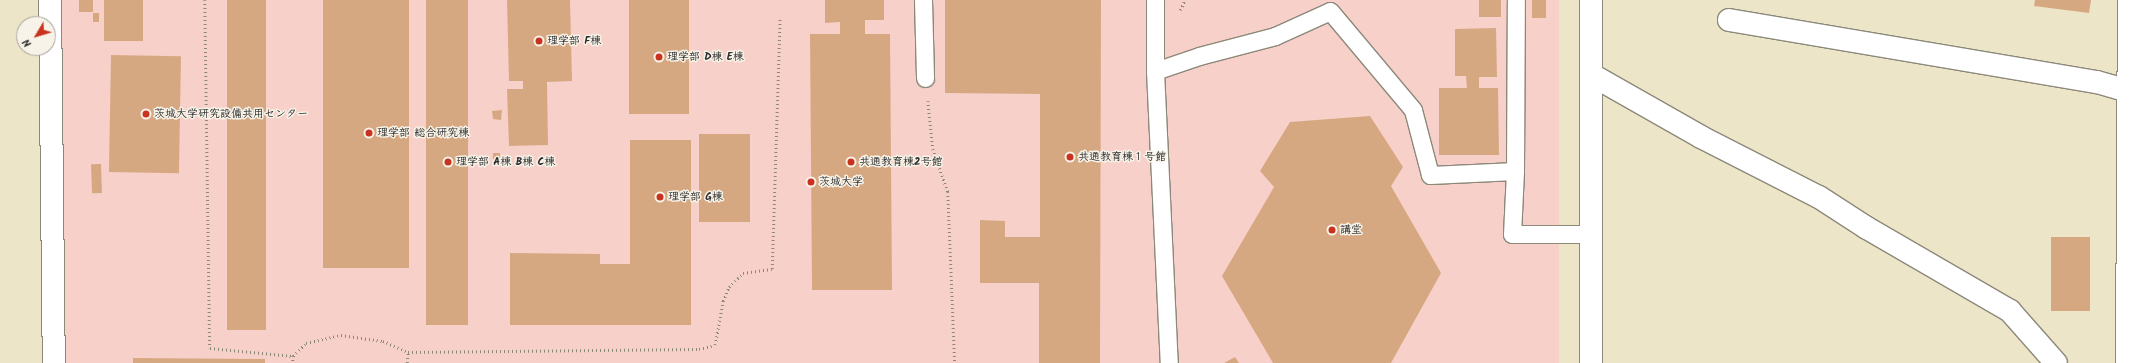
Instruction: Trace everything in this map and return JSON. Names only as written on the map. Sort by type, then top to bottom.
[{"type":"main road","points":[[50,0],[54,363]]},
{"type":"main road","points":[[1591,0],[1592,363]]},
{"type":"main road","points":[[2127,363],[2129,0]]},
{"type":"main road","points":[[1729,20],[2097,82],[2128,91]]},
{"type":"main road","points":[[1592,75],[1701,137],[1819,197],[1868,228],[2010,311],[2056,363]]},
{"type":"lane","points":[[922,0],[925,78]]},
{"type":"lane","points":[[1155,0],[1155,71],[1169,363]]},
{"type":"lane","points":[[1516,0],[1515,171],[1512,234],[1592,234]]},
{"type":"lane","points":[[1155,71],[1199,56],[1275,36],[1330,11],[1413,110],[1430,175],[1515,171]]},
{"type":"path","points":[[205,0],[210,348],[293,356]]},
{"type":"path","points":[[293,363],[293,356],[306,343],[340,335],[383,341],[408,352],[700,349],[714,345],[723,301],[728,287],[743,273],[772,269],[780,17]]},
{"type":"path","points":[[925,78],[933,149],[948,192],[955,363]]},
{"type":"path","points":[[407,363],[408,352]]},
{"type":"shaded area","name":"茨城大学","points":[[60,0],[1559,0],[1559,363],[60,363]]},
{"type":"building","points":[[79,0],[93,0],[93,12],[79,12]]},
{"type":"building","points":[[104,0],[143,0],[143,41],[104,41]]},
{"type":"building","points":[[227,0],[266,0],[266,330],[227,330]]},
{"type":"building","name":"理学部 総合研究棟","points":[[323,0],[409,0],[409,268],[323,268]]},
{"type":"building","name":"理学部 A棟 B棟 C棟","points":[[426,0],[468,0],[468,325],[426,325]]},
{"type":"building","name":"理学部 F棟","points":[[507,0],[570,0],[572,81],[547,82],[548,145],[509,146],[507,89],[523,89],[523,81],[509,81]]},
{"type":"building","name":"理学部 D棟 E棟","points":[[629,0],[689,0],[689,114],[629,114]]},
{"type":"building","name":"共通教育棟2号館","points":[[825,0],[884,0],[884,20],[865,20],[865,34],[890,34],[892,290],[812,290],[810,34],[840,34],[840,22],[825,23]]},
{"type":"building","name":"共通教育棟１号館","points":[[945,0],[1101,0],[1100,363],[1039,363],[1039,283],[980,283],[980,220],[1005,221],[1005,237],[1040,237],[1040,94],[945,93]]},
{"type":"building","points":[[1479,0],[1501,0],[1501,17],[1479,17]]},
{"type":"building","points":[[1532,0],[1546,0],[1546,18],[1532,18]]},
{"type":"building","points":[[2035,0],[2091,0],[2089,13],[2034,6]]},
{"type":"building","points":[[93,13],[99,13],[99,22],[93,22]]},
{"type":"building","points":[[1496,28],[1497,77],[1479,77],[1479,88],[1498,88],[1499,155],[1439,155],[1439,88],[1467,88],[1466,76],[1455,76],[1455,29]]},
{"type":"building","name":"茨城大学研究設備共用センター","points":[[111,55],[181,56],[179,173],[109,172]]},
{"type":"building","points":[[502,110],[501,120],[493,119],[492,111]]},
{"type":"building","name":"講堂","points":[[1370,116],[1403,167],[1391,186],[1441,273],[1391,363],[1273,363],[1222,276],[1274,187],[1260,171],[1290,122]]},
{"type":"building","points":[[699,134],[750,134],[750,222],[699,222]]},
{"type":"building","name":"理学部 G棟","points":[[630,140],[691,140],[691,325],[510,325],[510,253],[600,254],[600,264],[630,264]]},
{"type":"building","points":[[493,153],[500,153],[500,159],[493,159]]},
{"type":"building","points":[[91,164],[101,164],[102,193],[92,193]]},
{"type":"building","points":[[2051,237],[2090,237],[2090,311],[2051,311]]},
{"type":"building","points":[[1235,357],[1239,363],[1224,363]]},
{"type":"building","points":[[133,358],[265,359],[265,363],[133,363]]},
{"type":"place","name":"理学部 F棟","points":[[539,41]]},
{"type":"place","name":"理学部 D棟 E棟","points":[[659,57]]},
{"type":"place","name":"茨城大学研究設備共用センター","points":[[146,114]]},
{"type":"place","name":"理学部 総合研究棟","points":[[369,133]]},
{"type":"place","name":"共通教育棟１号館","points":[[1070,157]]},
{"type":"place","name":"理学部 A棟 B棟 C棟","points":[[448,162]]},
{"type":"place","name":"共通教育棟2号館","points":[[851,162]]},
{"type":"place","name":"茨城大学","points":[[811,182]]},
{"type":"place","name":"理学部 G棟","points":[[660,197]]},
{"type":"place","name":"講堂","points":[[1332,230]]}]
